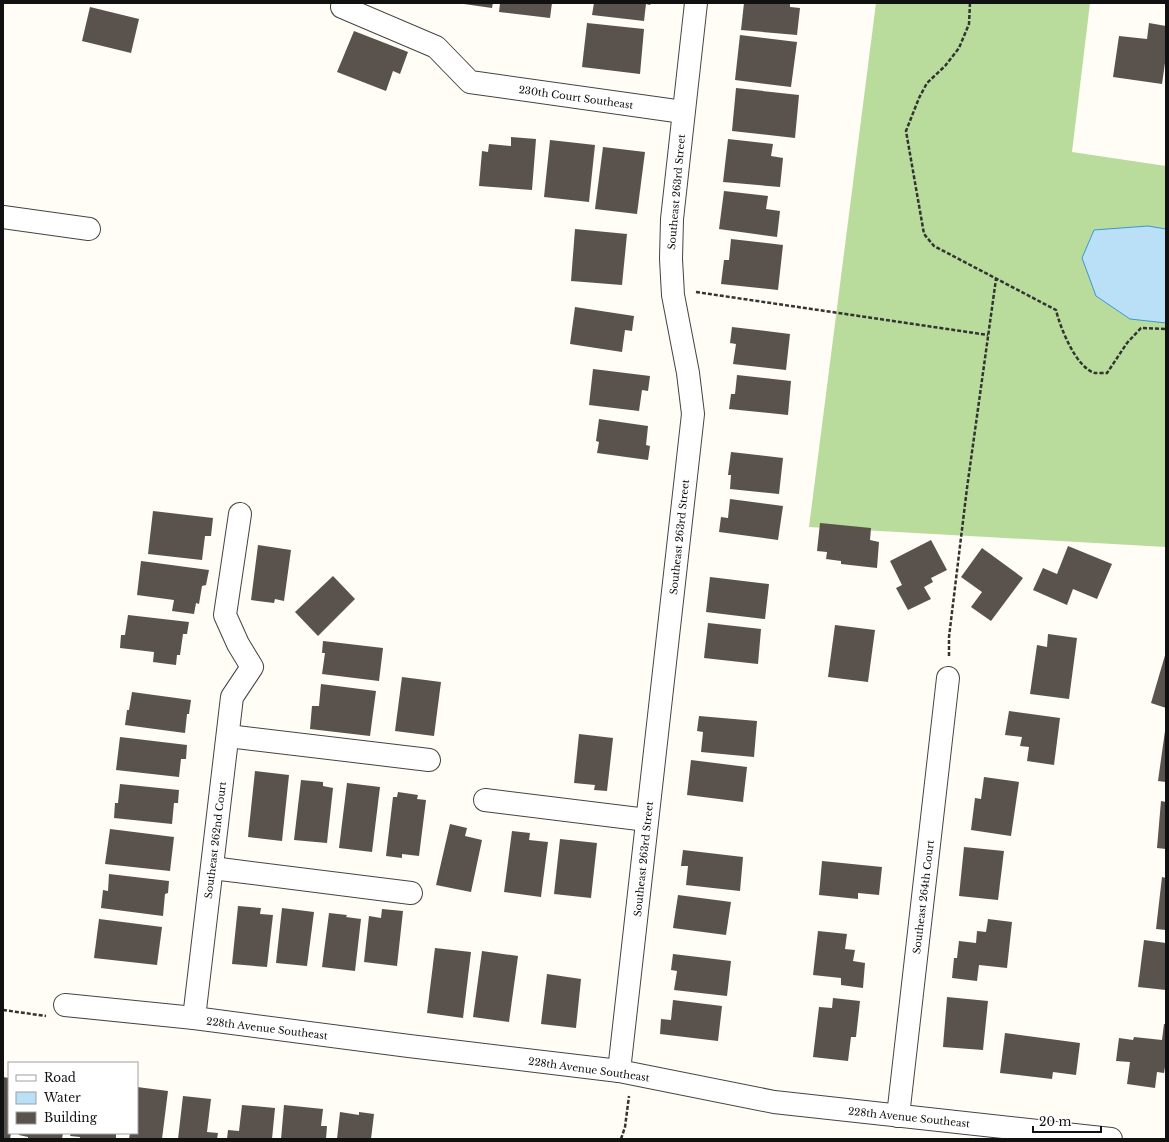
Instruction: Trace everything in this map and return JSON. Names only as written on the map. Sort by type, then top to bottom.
[{"type":"street","name":"Southeast 263rd Street","points":[[625,1073],[647,820],[693,414],[688,373],[673,289],[670,260],[672,219],[696,3]]},
{"type":"street","name":"230th Court Southeast","points":[[342,7],[436,47],[470,82],[683,112]]},
{"type":"street","points":[[3,217],[89,229]]},
{"type":"street","name":"Southeast 262nd Court","points":[[194,1018],[232,696],[252,667],[238,644],[225,614],[240,514]]},
{"type":"street","name":"Southeast 264th Court","points":[[898,1116],[948,678]]},
{"type":"street","points":[[228,736],[429,760]]},
{"type":"street","points":[[485,800],[647,820]]},
{"type":"street","points":[[212,868],[411,893]]},
{"type":"street","name":"228th Avenue Southeast","points":[[65,1005],[194,1018],[625,1073],[774,1102],[1111,1139]]},
{"type":"path","points":[[970,3],[969,24],[960,48],[945,66],[927,83],[919,98],[906,131],[924,234],[934,246],[1056,310],[1060,327],[1081,364],[1094,372],[1107,373],[1127,343],[1141,328],[1166,329]]},
{"type":"path","points":[[948,678],[949,637],[967,488],[996,279]]},
{"type":"path","points":[[673,289],[988,335]]},
{"type":"path","points":[[3,1010],[48,1017],[65,1005]]},
{"type":"path","points":[[621,1139],[625,1127],[625,1073]]},
{"type":"green space","points":[[876,3],[1090,3],[1072,152],[1166,166],[1166,547],[809,527]]},
{"type":"water","points":[[1148,226],[1166,229],[1166,323],[1130,319],[1096,296],[1082,258],[1094,230]]},
{"type":"building","points":[[457,3],[493,3],[492,8]]},
{"type":"building","points":[[500,3],[552,3],[550,18],[499,12]]},
{"type":"building","points":[[594,3],[651,3],[650,5],[646,4],[644,21],[592,15]]},
{"type":"building","points":[[744,3],[790,3],[790,7],[800,8],[797,35],[741,30]]},
{"type":"building","points":[[90,7],[139,19],[131,53],[82,41]]},
{"type":"building","points":[[587,23],[644,29],[640,74],[582,67]]},
{"type":"building","points":[[1149,23],[1166,26],[1166,56],[1162,84],[1113,77],[1119,36],[1147,39]]},
{"type":"building","points":[[354,31],[408,52],[400,74],[393,71],[386,91],[337,72]]},
{"type":"building","points":[[740,35],[797,42],[791,87],[735,80]]},
{"type":"building","points":[[736,88],[799,95],[795,138],[732,131]]},
{"type":"building","points":[[511,137],[536,139],[532,190],[479,186],[482,151],[488,152],[489,144],[511,146]]},
{"type":"building","points":[[728,139],[773,144],[771,156],[783,158],[780,187],[723,182]]},
{"type":"building","points":[[550,140],[595,145],[589,202],[544,197]]},
{"type":"building","points":[[603,147],[645,152],[637,214],[595,209]]},
{"type":"building","points":[[724,191],[768,196],[766,209],[780,211],[777,237],[719,229]]},
{"type":"building","points":[[575,229],[627,234],[622,285],[571,281]]},
{"type":"building","points":[[731,239],[783,245],[778,290],[721,284],[724,260],[729,260]]},
{"type":"building","points":[[575,307],[634,316],[632,331],[625,330],[622,352],[570,344]]},
{"type":"building","points":[[732,327],[790,334],[786,370],[733,364],[736,344],[730,343]]},
{"type":"building","points":[[593,369],[650,376],[648,391],[642,390],[639,411],[589,405]]},
{"type":"building","points":[[737,375],[791,381],[788,415],[729,409],[731,394],[735,394]]},
{"type":"building","points":[[599,419],[648,426],[646,445],[650,446],[648,460],[597,453],[599,442],[596,441]]},
{"type":"building","points":[[731,452],[783,458],[779,494],[730,489],[731,475],[728,475]]},
{"type":"building","points":[[730,499],[783,506],[778,540],[719,532],[721,517],[728,518]]},
{"type":"building","points":[[153,511],[213,518],[211,536],[205,536],[202,560],[148,554]]},
{"type":"building","points":[[820,523],[871,528],[870,540],[879,542],[877,568],[841,564],[841,561],[826,559],[827,552],[817,551]]},
{"type":"building","points":[[931,540],[947,570],[931,578],[933,582],[924,587],[931,599],[908,610],[896,588],[902,585],[890,561]]},
{"type":"building","points":[[258,545],[291,550],[284,601],[275,599],[274,603],[251,600]]},
{"type":"building","points":[[1068,546],[1112,564],[1097,599],[1073,589],[1067,605],[1033,590],[1043,568],[1057,574]]},
{"type":"building","points":[[982,548],[1023,578],[991,621],[971,607],[982,592],[961,577]]},
{"type":"building","points":[[141,561],[209,570],[206,585],[202,586],[199,604],[196,603],[194,614],[172,611],[174,600],[137,595]]},
{"type":"building","points":[[333,576],[355,599],[318,636],[295,612]]},
{"type":"building","points":[[710,577],[769,584],[765,619],[706,612]]},
{"type":"building","points":[[128,615],[189,622],[187,634],[183,634],[180,655],[177,655],[176,665],[153,662],[154,652],[120,648],[121,635],[125,635]]},
{"type":"building","points":[[708,623],[761,629],[758,664],[704,658]]},
{"type":"building","points":[[835,625],[875,630],[868,682],[828,677]]},
{"type":"building","points":[[1048,634],[1077,638],[1069,699],[1030,694],[1037,645],[1047,647]]},
{"type":"building","points":[[323,641],[383,648],[379,681],[322,674],[325,653],[322,653]]},
{"type":"building","points":[[1166,652],[1166,708],[1151,703]]},
{"type":"building","points":[[402,677],[441,682],[434,736],[395,731]]},
{"type":"building","points":[[321,684],[376,691],[370,736],[310,729],[312,706],[319,706]]},
{"type":"building","points":[[132,692],[191,700],[189,714],[187,714],[185,733],[125,725]]},
{"type":"building","points":[[1009,711],[1060,718],[1054,765],[1027,761],[1029,747],[1020,746],[1022,737],[1005,735]]},
{"type":"building","points":[[699,716],[757,721],[754,757],[701,752],[703,732],[697,731]]},
{"type":"building","points":[[1166,731],[1166,782],[1158,781]]},
{"type":"building","points":[[579,734],[613,738],[607,791],[594,790],[595,785],[574,783]]},
{"type":"building","points":[[120,737],[187,745],[186,759],[181,759],[179,777],[116,770]]},
{"type":"building","points":[[691,760],[747,767],[743,802],[687,795]]},
{"type":"building","points":[[255,771],[289,775],[282,841],[248,837]]},
{"type":"building","points":[[984,777],[1019,782],[1011,836],[971,830],[975,798],[981,799]]},
{"type":"building","points":[[301,780],[323,782],[323,786],[333,788],[327,843],[294,840]]},
{"type":"building","points":[[347,783],[380,787],[372,852],[339,848]]},
{"type":"building","points":[[120,784],[179,790],[178,803],[174,803],[172,824],[114,818],[115,803],[118,803]]},
{"type":"building","points":[[398,792],[418,795],[417,799],[426,800],[419,856],[402,854],[402,858],[386,856],[393,797],[397,797]]},
{"type":"building","points":[[1161,801],[1166,802],[1166,849],[1157,848]]},
{"type":"building","points":[[450,824],[467,828],[465,836],[482,840],[471,892],[436,885]]},
{"type":"building","points":[[110,829],[174,837],[170,871],[105,864]]},
{"type":"building","points":[[512,831],[530,833],[529,840],[548,842],[541,897],[504,892]]},
{"type":"building","points":[[560,839],[597,843],[591,898],[554,894]]},
{"type":"building","points":[[964,847],[1004,851],[998,900],[959,896]]},
{"type":"building","points":[[683,850],[743,857],[740,891],[686,885],[688,866],[681,866]]},
{"type":"building","points":[[822,861],[882,867],[879,895],[858,893],[858,899],[819,895]]},
{"type":"building","points":[[109,874],[169,881],[168,893],[165,894],[163,916],[101,908],[103,890],[108,891]]},
{"type":"building","points":[[1162,877],[1166,878],[1166,930],[1156,929]]},
{"type":"building","points":[[678,895],[731,902],[726,935],[673,928]]},
{"type":"building","points":[[238,906],[261,908],[260,914],[273,915],[267,967],[232,964]]},
{"type":"building","points":[[282,908],[314,912],[307,966],[276,963]]},
{"type":"building","points":[[382,909],[403,911],[397,966],[364,962],[369,916],[381,918]]},
{"type":"building","points":[[329,913],[347,915],[346,917],[361,919],[355,971],[322,967]]},
{"type":"building","points":[[99,919],[162,927],[157,965],[94,958]]},
{"type":"building","points":[[988,919],[1012,922],[1007,968],[979,965],[977,981],[952,978],[954,958],[957,958],[959,941],[976,943],[977,931],[986,932]]},
{"type":"building","points":[[818,931],[847,934],[845,949],[855,950],[853,961],[865,963],[863,988],[841,985],[841,978],[813,975]]},
{"type":"building","points":[[1144,940],[1166,943],[1166,990],[1138,987]]},
{"type":"building","points":[[435,948],[471,952],[463,1018],[427,1013]]},
{"type":"building","points":[[482,951],[518,956],[509,1022],[473,1017]]},
{"type":"building","points":[[673,954],[731,961],[727,996],[674,990],[677,971],[671,970]]},
{"type":"building","points":[[547,974],[581,979],[576,1028],[541,1024]]},
{"type":"building","points":[[947,997],[988,1001],[983,1050],[943,1047]]},
{"type":"building","points":[[833,998],[860,1001],[856,1037],[851,1037],[848,1061],[813,1057],[819,1007],[832,1008]]},
{"type":"building","points":[[673,1000],[722,1006],[718,1041],[660,1034],[661,1019],[671,1020]]},
{"type":"building","points":[[1164,1024],[1166,1024],[1166,1061],[1164,1073],[1157,1072],[1155,1088],[1127,1084],[1130,1062],[1116,1061],[1119,1038],[1133,1040],[1134,1037],[1162,1040]]},
{"type":"building","points":[[1005,1033],[1080,1043],[1076,1075],[1053,1072],[1052,1079],[1000,1073]]},
{"type":"building","points":[[3,1077],[8,1078],[8,1134],[11,1134],[10,1139],[3,1139]]},
{"type":"building","points":[[138,1087],[168,1091],[162,1139],[129,1139],[130,1134],[138,1134]]},
{"type":"building","points":[[183,1096],[211,1099],[207,1132],[218,1133],[217,1139],[178,1139]]},
{"type":"building","points":[[242,1105],[275,1108],[272,1139],[227,1139],[228,1130],[239,1131]]},
{"type":"building","points":[[284,1105],[323,1109],[321,1126],[327,1126],[326,1139],[281,1139]]},
{"type":"building","points":[[340,1112],[359,1115],[359,1112],[374,1114],[371,1139],[337,1139]]},
{"type":"building","points":[[63,1134],[62,1139],[28,1139],[28,1137],[19,1135]]},
{"type":"building","points":[[71,1134],[116,1134],[116,1139],[80,1139],[80,1137],[70,1136]]}]
